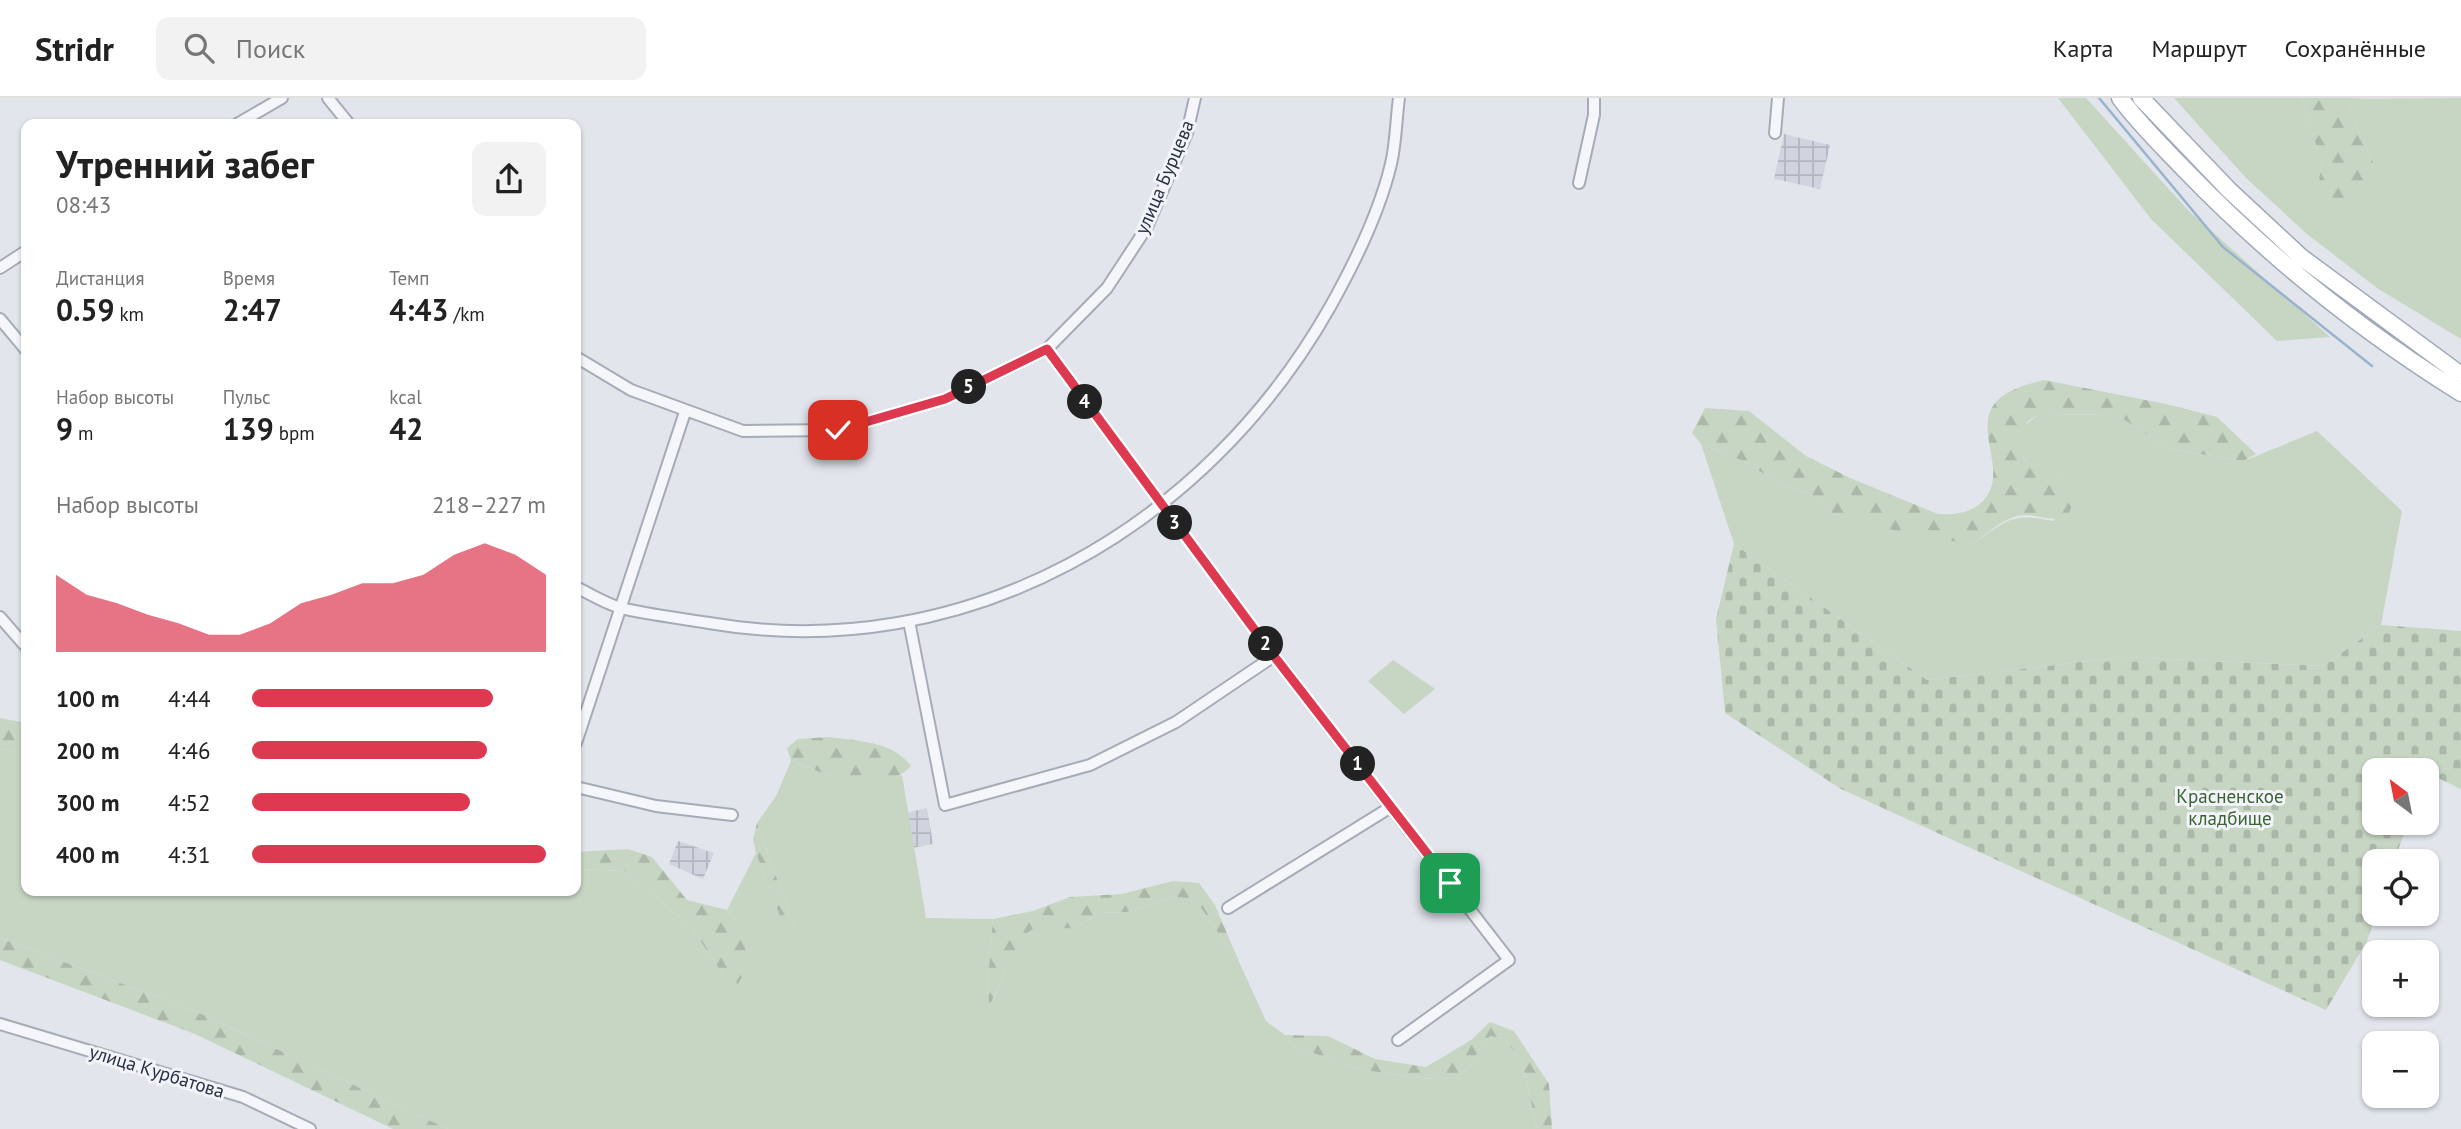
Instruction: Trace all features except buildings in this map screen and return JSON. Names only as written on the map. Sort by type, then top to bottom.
[{"type":"main road","points":[[2120,98],[2216,202],[2290,270],[2405,358],[2461,393]]},
{"type":"main road","points":[[2141,98],[2229,190],[2301,257],[2461,375]]},
{"type":"street","points":[[246,119],[282,98]]},
{"type":"street","points":[[328,98],[345,119]]},
{"type":"street","name":"улица Бурцева","points":[[581,360],[631,390],[743,431],[838,430],[945,399],[1047,349],[1107,288],[1147,227],[1187,133],[1195,98]]},
{"type":"street","points":[[581,589],[618,607],[759,631],[854,629],[909,621],[1022,588],[1086,556],[1162,505],[1220,455],[1290,373],[1354,265],[1391,165],[1399,98]]},
{"type":"street","points":[[1579,183],[1594,115],[1594,98]]},
{"type":"street","points":[[1775,133],[1778,98]]},
{"type":"street","points":[[0,268],[21,254]]},
{"type":"street","points":[[0,319],[21,344]]},
{"type":"street","points":[[1047,349],[1274,656],[1509,960],[1398,1040]]},
{"type":"street","points":[[581,727],[618,607],[685,412]]},
{"type":"street","points":[[0,617],[21,641]]},
{"type":"street","points":[[909,621],[944,805],[1090,765],[1176,722],[1274,656]]},
{"type":"street","points":[[581,788],[656,806],[732,815]]},
{"type":"street","points":[[1228,908],[1391,807]]},
{"type":"street","name":"улица Курбатова","points":[[0,1024],[243,1097],[310,1129]]},
{"type":"shaded area","points":[[1784,134],[1830,145],[1820,189],[1774,179]]},
{"type":"shaded area","points":[[927,808],[933,844],[912,848],[905,813]]},
{"type":"shaded area","points":[[678,841],[714,853],[703,879],[669,864]]},
{"type":"green space","points":[[2058,98],[2086,98],[2187,209],[2330,337],[2277,341],[2151,219]]},
{"type":"green space","points":[[2174,98],[2301,98],[2322,163],[2319,178],[2364,206],[2373,162],[2350,113],[2351,99],[2461,98],[2461,339],[2377,288],[2307,234],[2246,178]]},
{"type":"green space","points":[[2301,98],[2368,98],[2351,99],[2350,113],[2373,162],[2365,206],[2334,202],[2324,191],[2319,178],[2322,163]]},
{"type":"green space","points":[[2044,380],[2217,417],[2256,454],[2244,461],[2168,449],[2117,415],[2042,414],[2029,420],[2020,433],[2018,447],[2024,459],[2062,478],[2073,502],[2068,516],[2056,519],[2031,515],[2011,518],[1972,544],[1911,535],[1833,514],[1811,494],[1781,484],[1741,460],[1701,444],[1692,433],[1705,408],[1749,411],[1806,456],[1850,478],[1938,514],[1957,513],[1978,505],[1990,489],[1993,477],[1988,422],[1991,410],[1999,399],[2009,392]]},
{"type":"green space","points":[[2042,414],[2117,415],[2168,449],[2244,461],[2317,431],[2402,511],[2381,625],[2323,666],[2123,657],[1927,680],[1734,544],[1701,444],[1741,460],[1781,484],[1811,494],[1833,514],[1972,544],[2010,520],[2028,517],[2054,521],[2062,478],[2027,461],[2018,444],[2018,437],[2025,426]]},
{"type":"green space","name":"Красненское кладбище","points":[[1734,544],[1927,680],[2123,657],[2323,666],[2381,625],[2461,631],[2461,789],[2440,779],[2440,758],[2362,758],[2362,835],[2404,835],[2398,849],[2362,849],[2362,926],[2372,926],[2367,940],[2362,940],[2362,949],[2326,1010],[1841,789],[1725,713],[1716,619]]},
{"type":"green space","points":[[1393,660],[1435,689],[1404,714],[1368,681]]},
{"type":"green space","points":[[0,718],[21,722],[21,751],[0,749]]},
{"type":"green space","points":[[828,737],[884,747],[895,751],[911,766],[898,776],[883,782],[868,783],[836,778],[791,761],[787,748],[798,739]]},
{"type":"green space","points":[[0,749],[21,751],[21,896],[581,896],[581,869],[625,871],[692,928],[725,978],[735,920],[727,910],[756,853],[789,939],[794,927],[757,823],[776,796],[791,761],[858,782],[886,780],[902,775],[926,918],[993,919],[987,990],[991,1004],[1020,937],[1034,928],[1075,928],[1098,913],[1127,912],[1171,897],[1185,898],[1199,905],[1240,964],[1266,1021],[1285,1035],[1297,1050],[1308,1051],[1361,1069],[1447,1079],[1466,1070],[1490,1036],[1504,1039],[1522,1061],[1537,1129],[448,1129],[195,1011],[0,938]]},
{"type":"green space","points":[[757,823],[794,927],[789,940],[756,853],[753,839]]},
{"type":"green space","points":[[628,849],[652,857],[687,900],[727,910],[735,920],[745,946],[745,972],[738,984],[725,978],[692,928],[625,871],[581,869],[581,852]]},
{"type":"green space","points":[[1173,881],[1199,883],[1215,905],[1240,964],[1199,905],[1185,898],[1171,897],[1127,912],[1098,913],[1075,928],[1033,929],[1020,938],[990,1005],[987,990],[993,919],[1033,911],[1070,897],[1122,894]]},
{"type":"green space","points":[[0,938],[195,1011],[448,1129],[393,1129],[195,1034],[0,960]]},
{"type":"green space","points":[[1490,1022],[1514,1031],[1549,1084],[1552,1129],[1537,1129],[1522,1061],[1504,1039],[1490,1036],[1462,1074],[1447,1079],[1433,1079],[1347,1066],[1297,1050],[1285,1035],[1328,1036],[1375,1059],[1426,1067],[1471,1040]]},
{"type":"waterway","points":[[2099,98],[2223,247],[2372,366]]},
{"type":"route","points":[[838,430],[945,399],[1047,349],[1274,656],[1450,883]]}]
